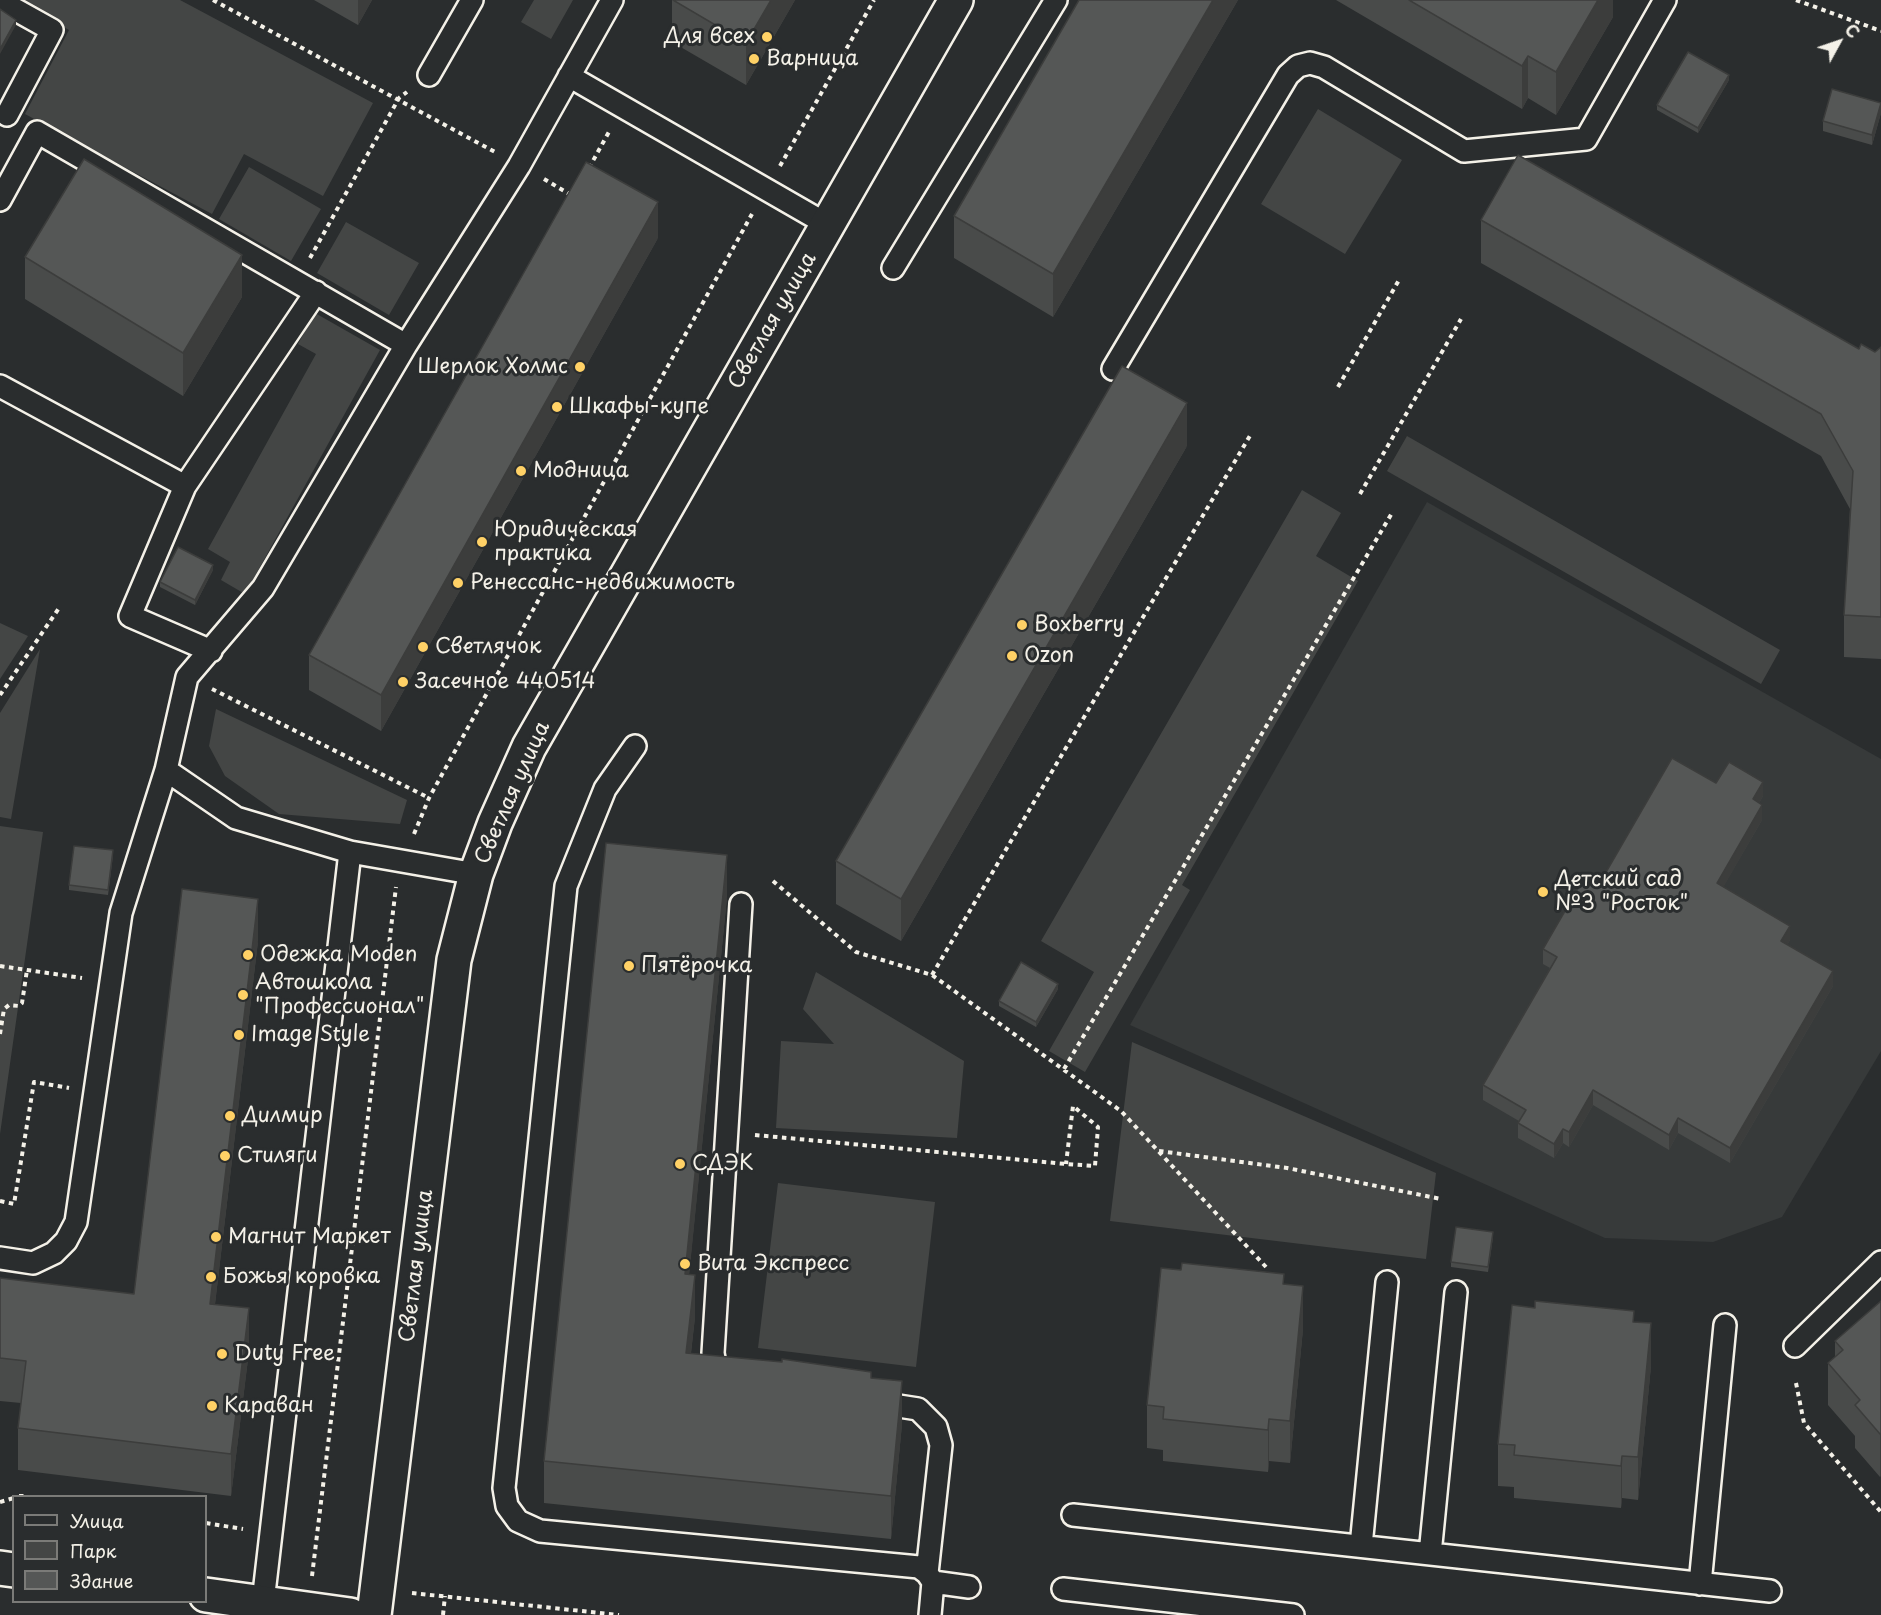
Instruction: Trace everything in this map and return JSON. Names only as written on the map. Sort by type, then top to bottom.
[{"type":"street","name":"Светлая улица","points":[[376,1602],[454,960],[476,874],[495,823],[529,747],[956,0]]},
{"type":"street","points":[[207,1595],[350,1615]]},
{"type":"lane","points":[[429,75],[472,0]]},
{"type":"lane","points":[[0,1258],[33,1263],[54,1253],[66,1241],[76,1222],[121,913],[166,770],[187,677],[262,588],[406,345],[519,166],[612,0]]},
{"type":"lane","points":[[893,268],[1056,0]]},
{"type":"lane","points":[[1113,369],[1288,75],[1298,66],[1310,63],[1324,67],[1464,151],[1586,139],[1665,0]]},
{"type":"lane","points":[[0,1],[52,30],[3,113],[406,345]]},
{"type":"lane","points":[[569,76],[828,225]]},
{"type":"lane","points":[[0,200],[37,132]]},
{"type":"lane","points":[[211,651],[130,616],[185,486],[307,286]]},
{"type":"lane","points":[[0,386],[185,486]]},
{"type":"lane","points":[[635,746],[605,789],[566,886],[504,1488],[507,1506],[518,1521],[540,1532],[909,1566],[919,1568],[930,1577],[969,1587]]},
{"type":"lane","points":[[166,770],[236,818],[350,852],[476,874]]},
{"type":"lane","points":[[263,1602],[350,852]]},
{"type":"lane","points":[[741,904],[713,1353],[715,1365],[721,1375],[744,1383]]},
{"type":"lane","points":[[1795,1346],[1881,1262]]},
{"type":"lane","points":[[1361,1546],[1387,1282]]},
{"type":"lane","points":[[1430,1554],[1456,1292]]},
{"type":"lane","points":[[1700,1584],[1725,1325]]},
{"type":"lane","points":[[849,1398],[918,1409],[936,1427],[941,1445],[930,1577],[930,1615]]},
{"type":"lane","points":[[1072,1515],[1770,1591]]},
{"type":"lane","points":[[1063,1589],[1293,1615]]},
{"type":"path","points":[[213,0],[399,98],[573,196],[579,186]]},
{"type":"path","points":[[1796,0],[1881,31]]},
{"type":"path","points":[[307,286],[399,98]]},
{"type":"path","points":[[584,176],[623,108]]},
{"type":"path","points":[[1338,387],[1399,280]]},
{"type":"path","points":[[1360,494],[1461,319]]},
{"type":"path","points":[[933,975],[1251,434]]},
{"type":"path","points":[[1064,1070],[1392,513]]},
{"type":"path","points":[[0,695],[59,608]]},
{"type":"path","points":[[187,677],[429,798]]},
{"type":"path","points":[[773,881],[856,952],[933,975],[1121,1111],[1266,1267]]},
{"type":"path","points":[[0,966],[111,983]]},
{"type":"path","points":[[0,1034],[4,1009],[9,1005],[19,1006],[22,1003],[27,970]]},
{"type":"path","points":[[0,1201],[14,1204],[34,1082],[95,1092]]},
{"type":"path","points":[[755,1135],[1066,1164],[1095,1166],[1098,1127],[1073,1106],[1066,1164]]},
{"type":"path","points":[[1158,1150],[1287,1168],[1441,1199]]},
{"type":"path","points":[[1796,1383],[1804,1423],[1881,1512]]},
{"type":"path","points":[[443,1615],[445,1596]]},
{"type":"path","points":[[376,1602],[445,1596],[619,1615]]},
{"type":"shaded area","name":"Детский сад №3 \"Росток\"","points":[[1427,502],[1881,759],[1881,1051],[1782,1217],[1713,1242],[1605,1238],[1130,1025]]},
{"type":"green space","points":[[21,0],[180,0],[373,103],[323,196],[244,154],[212,214],[25,114],[69,30],[20,3]]},
{"type":"green space","points":[[534,0],[573,0],[551,39],[521,22]]},
{"type":"green space","points":[[1318,109],[1402,160],[1345,254],[1261,204]]},
{"type":"green space","points":[[249,167],[321,209],[291,261],[219,219]]},
{"type":"green space","points":[[346,222],[419,263],[389,315],[317,273]]},
{"type":"green space","points":[[315,313],[380,350],[245,594],[221,580],[230,562],[208,549],[316,354],[298,344]]},
{"type":"green space","points":[[1407,436],[1780,650],[1761,684],[1387,471]]},
{"type":"green space","points":[[1302,490],[1341,513],[1316,556],[1358,581],[1182,885],[1190,890],[1085,1072],[1049,1051],[1094,972],[1041,941]]},
{"type":"green space","points":[[0,623],[28,636],[0,679]]},
{"type":"green space","points":[[40,649],[11,819],[0,817],[0,713]]},
{"type":"green space","points":[[216,709],[407,800],[400,824],[279,814],[225,776],[209,746]]},
{"type":"green space","points":[[0,826],[43,832],[0,1134]]},
{"type":"green space","points":[[816,972],[964,1061],[957,1138],[776,1128],[781,1041],[834,1044],[803,1009]]},
{"type":"green space","points":[[1132,1042],[1436,1173],[1426,1259],[1110,1221]]},
{"type":"green space","points":[[778,1183],[935,1202],[916,1367],[758,1348]]},
{"type":"building","points":[[673,0],[771,0],[746,43]]},
{"type":"building","points":[[1079,0],[1213,0],[1053,274],[954,216]]},
{"type":"building","points":[[1409,0],[1598,0],[1556,72],[1528,56],[1522,66]]},
{"type":"building","points":[[0,9],[16,20],[0,49]]},
{"type":"building","points":[[1688,52],[1729,75],[1698,128],[1657,105]]},
{"type":"building","points":[[1832,89],[1881,103],[1872,135],[1823,121]]},
{"type":"building","points":[[1518,155],[1859,349],[1861,344],[1875,352],[1881,347],[1881,617],[1844,615],[1853,471],[1821,414],[1481,220]]},
{"type":"building","points":[[84,159],[242,255],[183,353],[25,257]]},
{"type":"building","points":[[586,162],[658,202],[381,695],[309,655]]},
{"type":"building","points":[[1122,366],[1187,403],[901,899],[836,861]]},
{"type":"building","points":[[178,547],[213,565],[195,600],[160,582]]},
{"type":"building","points":[[1672,758],[1716,783],[1729,762],[1763,782],[1753,799],[1762,805],[1717,883],[1790,926],[1781,941],[1833,971],[1730,1148],[1678,1118],[1669,1135],[1593,1090],[1569,1132],[1563,1129],[1554,1144],[1518,1123],[1526,1110],[1483,1085],[1557,957],[1543,949],[1584,878],[1598,886]]},
{"type":"building","points":[[606,843],[727,855],[685,1274],[695,1275],[686,1353],[782,1362],[782,1359],[871,1372],[871,1378],[902,1381],[891,1496],[544,1461]]},
{"type":"building","points":[[74,846],[113,850],[108,890],[69,885]]},
{"type":"building","points":[[182,889],[258,899],[210,1304],[249,1308],[231,1454],[18,1428],[26,1361],[0,1358],[0,1278],[134,1294]]},
{"type":"building","points":[[1021,962],[1058,984],[1036,1022],[999,1001]]},
{"type":"building","points":[[1456,1227],[1493,1232],[1488,1267],[1451,1262]]},
{"type":"building","points":[[1182,1263],[1284,1274],[1283,1284],[1303,1286],[1290,1421],[1269,1419],[1268,1430],[1163,1419],[1164,1407],[1147,1405],[1161,1268],[1181,1270]]},
{"type":"building","points":[[1535,1301],[1634,1311],[1633,1322],[1651,1323],[1638,1457],[1622,1456],[1621,1466],[1514,1455],[1515,1445],[1498,1444],[1512,1305],[1535,1308]]},
{"type":"building","points":[[1881,1301],[1880,1434],[1855,1405],[1860,1400],[1828,1363],[1843,1350],[1835,1341]]},
{"type":"place","name":"Для всех","points":[[767,37]]},
{"type":"place","name":"Варница","points":[[754,59]]},
{"type":"place","name":"Шерлок Холмс","points":[[580,367]]},
{"type":"place","name":"Шкафы-купе","points":[[557,407]]},
{"type":"place","name":"Модница","points":[[521,471]]},
{"type":"place","name":"Юридическая практика","points":[[482,542]]},
{"type":"place","name":"Ренессанс-недвижимость","points":[[458,583]]},
{"type":"place","name":"Boxberry","points":[[1022,625]]},
{"type":"place","name":"Светлячок","points":[[423,647]]},
{"type":"place","name":"Ozon","points":[[1012,656]]},
{"type":"place","name":"Засечное 440514","points":[[403,682]]},
{"type":"place","name":"Детский сад №3 \"Росток\"","points":[[1543,892]]},
{"type":"place","name":"Одежка Moden","points":[[248,955]]},
{"type":"place","name":"Пятёрочка","points":[[629,966]]},
{"type":"place","name":"Автошкола \"Профессионал\"","points":[[243,995]]},
{"type":"place","name":"Image Style","points":[[239,1035]]},
{"type":"place","name":"Дилмир","points":[[230,1116]]},
{"type":"place","name":"Стиляги","points":[[225,1156]]},
{"type":"place","name":"СДЭК","points":[[680,1164]]},
{"type":"place","name":"Магнит Маркет","points":[[216,1237]]},
{"type":"place","name":"Вита Экспресс","points":[[685,1264]]},
{"type":"place","name":"Божья коровка","points":[[211,1277]]},
{"type":"place","name":"Duty Free","points":[[222,1354]]},
{"type":"place","name":"Караван","points":[[212,1406]]}]
